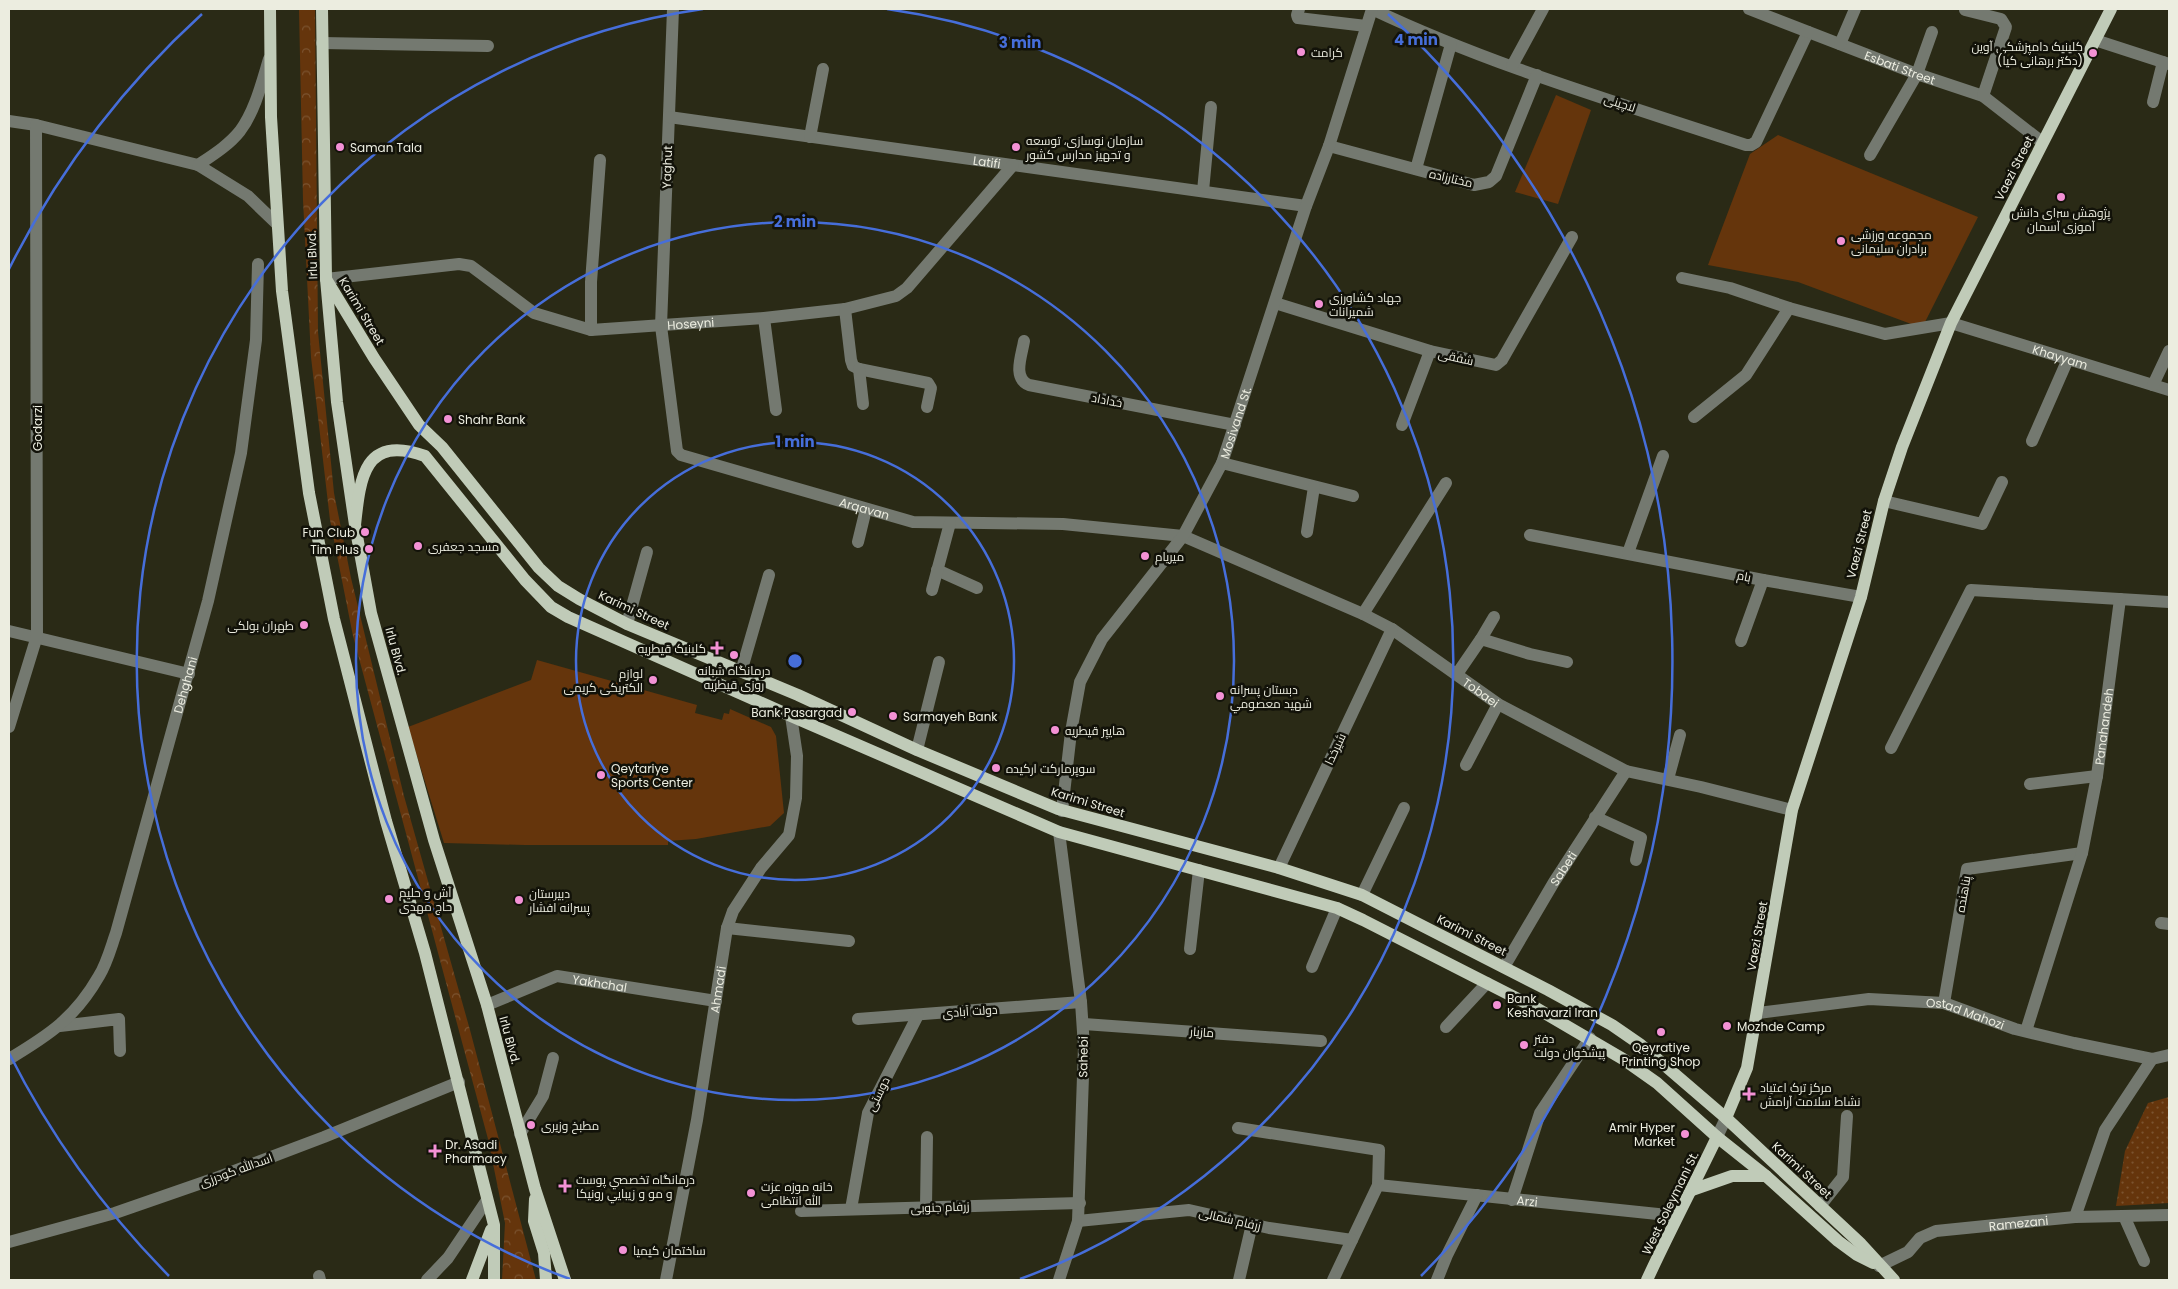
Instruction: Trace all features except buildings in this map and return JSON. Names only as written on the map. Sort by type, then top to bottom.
[{"type":"main road","points":[[270,9],[270,56],[277,224],[282,291],[309,493],[334,619],[386,821],[425,953],[494,1225],[494,1280]]},
{"type":"main road","name":"Irlu Blvd.","points":[[322,9],[326,279],[337,402],[355,525],[372,613],[434,840],[487,1005],[535,1189],[564,1280]]},
{"type":"main road","name":"Vaezi Street","points":[[1726,1118],[1747,1068],[1792,810],[1861,596],[1884,502],[1902,447],[1952,323],[2111,9]]},
{"type":"main road","name":"Karimi Street","points":[[326,279],[374,358],[419,425],[442,447],[539,568],[558,586],[578,599],[627,624],[1062,811],[1279,868],[1362,895],[1504,967],[1612,1025],[1668,1066],[1820,1206],[1894,1280]]},
{"type":"main road","name":"Karimi Street","points":[[355,525],[361,478],[367,466],[380,455],[393,450],[410,451],[425,456],[525,580],[551,607],[593,629],[1059,832],[1337,908],[1487,983],[1590,1038],[1657,1084],[1717,1137],[1766,1176],[1838,1241],[1857,1255],[1879,1266]]},
{"type":"main road","points":[[1059,832],[1062,811]]},
{"type":"main road","name":"West Soleymani St.","points":[[1647,1280],[1676,1216],[1692,1190],[1717,1137]]},
{"type":"main road","points":[[1692,1190],[1732,1176],[1766,1176]]},
{"type":"main road","points":[[535,1189],[534,1222],[544,1253],[546,1280]]},
{"type":"main road","points":[[472,1280],[494,1225]]},
{"type":"street","name":"Yaghut","points":[[661,326],[674,9]]},
{"type":"street","points":[[1299,9],[1298,18],[1366,26]]},
{"type":"street","name":"Mosivand St.","points":[[1062,811],[1071,732],[1080,682],[1102,639],[1184,536],[1222,463],[1306,206],[1329,146],[1372,9]]},
{"type":"street","name":"لاچینی","points":[[1372,9],[1473,54],[1751,145],[1756,142],[1808,32]]},
{"type":"street","points":[[1512,66],[1543,9]]},
{"type":"street","name":"Esbati Street","points":[[1749,9],[1917,74],[1983,96],[2042,142]]},
{"type":"street","points":[[1840,44],[1855,9]]},
{"type":"street","points":[[1965,10],[2001,20],[2006,27],[1983,96]]},
{"type":"street","points":[[1870,154],[1917,74],[1932,32]]},
{"type":"street","points":[[2095,40],[2166,63],[2153,102]]},
{"type":"street","points":[[322,43],[488,46]]},
{"type":"street","points":[[1416,169],[1451,44]]},
{"type":"street","points":[[198,165],[224,148],[241,130],[255,102],[270,56]]},
{"type":"street","points":[[810,137],[822,69]]},
{"type":"street","name":"مختارزاده","points":[[1329,146],[1474,185],[1488,182],[1496,176],[1537,75]]},
{"type":"street","points":[[1204,191],[1211,107]]},
{"type":"street","name":"Latifi","points":[[669,117],[1306,206]]},
{"type":"street","points":[[9,121],[36,125],[198,165],[248,196],[277,224]]},
{"type":"street","name":"Godarzi","points":[[9,727],[37,636],[36,125]]},
{"type":"street","points":[[591,330],[591,282],[600,160]]},
{"type":"street","name":"Hoseyni","points":[[326,279],[459,264],[471,266],[534,313],[591,330],[764,318],[845,309],[896,296],[907,288],[1013,165]]},
{"type":"street","name":"شفقی","points":[[1275,303],[1430,351],[1496,365],[1502,360],[1572,237]]},
{"type":"street","name":"Dehghani","points":[[9,1059],[60,1026],[100,975],[116,933],[189,674],[208,601],[241,453],[256,340],[258,264]]},
{"type":"street","points":[[1682,278],[1730,288],[1789,308],[1885,334],[1952,323]]},
{"type":"street","points":[[1694,417],[1746,375],[1789,308]]},
{"type":"street","points":[[845,309],[853,366],[859,369],[928,383],[932,388],[927,407]]},
{"type":"street","points":[[764,318],[776,410]]},
{"type":"street","name":"Khayyam","points":[[1952,323],[2169,390]]},
{"type":"street","name":"Arqavan","points":[[661,326],[677,451],[681,455],[913,522],[1063,524],[1184,536]]},
{"type":"street","name":"خداداد","points":[[1024,340],[1019,376],[1022,382],[1029,385],[1235,425]]},
{"type":"street","points":[[1402,425],[1430,351]]},
{"type":"street","points":[[2153,385],[2169,351]]},
{"type":"street","points":[[2032,441],[2068,359]]},
{"type":"street","points":[[859,369],[863,404]]},
{"type":"street","points":[[1628,553],[1664,456]]},
{"type":"street","points":[[1222,463],[1353,496]]},
{"type":"street","points":[[1884,502],[1982,524],[2002,482]]},
{"type":"street","points":[[1363,614],[1446,483]]},
{"type":"street","points":[[1307,532],[1314,487]]},
{"type":"street","points":[[858,542],[866,508]]},
{"type":"street","points":[[932,590],[950,523]]},
{"type":"street","name":"بام","points":[[1530,534],[1763,580],[1861,596]]},
{"type":"street","name":"Tobaei","points":[[1184,536],[1363,614],[1392,630],[1498,704],[1626,771],[1792,810]]},
{"type":"street","points":[[627,624],[647,552]]},
{"type":"street","points":[[937,570],[977,588]]},
{"type":"street","points":[[741,672],[769,575]]},
{"type":"street","points":[[1741,641],[1763,580]]},
{"type":"street","points":[[1891,748],[1971,590],[2169,602]]},
{"type":"street","name":"Panahandeh","points":[[2026,1031],[2082,853],[2097,776],[2120,599]]},
{"type":"street","points":[[1457,674],[1494,617]]},
{"type":"street","name":"شیرخدا","points":[[1279,868],[1392,630]]},
{"type":"street","points":[[9,631],[37,636],[189,674]]},
{"type":"street","points":[[1481,639],[1530,654],[1568,662]]},
{"type":"street","points":[[917,750],[939,662]]},
{"type":"street","points":[[1466,765],[1498,704]]},
{"type":"street","name":"Ahmadi","points":[[666,1280],[697,1120],[727,928],[733,911],[761,868],[789,835],[796,798],[797,756],[791,716]]},
{"type":"street","points":[[1668,780],[1680,735]]},
{"type":"street","name":"Sabeti","points":[[1504,967],[1595,817],[1626,771]]},
{"type":"street","points":[[2030,784],[2097,776]]},
{"type":"street","points":[[1362,895],[1404,808]]},
{"type":"street","points":[[1595,817],[1641,838],[1636,860]]},
{"type":"street","name":"Sahebi","points":[[1059,832],[1084,1024],[1080,1203],[1078,1221],[1059,1280]]},
{"type":"street","name":"پناهنده","points":[[1944,1003],[1968,869],[2082,853]]},
{"type":"street","points":[[1190,950],[1198,870]]},
{"type":"street","points":[[1312,967],[1337,908]]},
{"type":"street","points":[[727,928],[849,941]]},
{"type":"street","name":"Yakhchal","points":[[487,1005],[557,976],[716,1001]]},
{"type":"street","points":[[1446,1027],[1487,983]]},
{"type":"street","name":"Ostad Mahozi","points":[[1758,1013],[1869,999],[1944,1003],[2026,1031],[2152,1059],[2169,1055]]},
{"type":"street","name":"دولت آبادی","points":[[858,1019],[1081,1002]]},
{"type":"street","name":"دوستی","points":[[851,1209],[868,1113],[918,1014]]},
{"type":"street","points":[[60,1026],[119,1019],[120,1051]]},
{"type":"street","name":"مازیار","points":[[1084,1024],[1321,1041]]},
{"type":"street","points":[[1512,1200],[1540,1113],[1590,1038]]},
{"type":"street","points":[[520,1134],[543,1096],[553,1058]]},
{"type":"street","points":[[2075,1217],[2105,1130],[2152,1059]]},
{"type":"street","name":"اسدالله گودرزی","points":[[9,1242],[115,1214],[315,1140],[458,1082]]},
{"type":"street","points":[[1820,1206],[1843,1177],[1847,1116]]},
{"type":"street","points":[[1717,1137],[1726,1118]]},
{"type":"street","points":[[1238,1128],[1378,1150],[1378,1185],[1333,1280]]},
{"type":"street","points":[[926,1207],[927,1137]]},
{"type":"street","name":"Arzi","points":[[1378,1185],[1676,1216]]},
{"type":"street","points":[[1436,1280],[1446,1255],[1477,1195]]},
{"type":"street","points":[[427,1280],[448,1258],[487,1200]]},
{"type":"street","name":"زرفام جنوبی","points":[[801,1210],[1080,1203]]},
{"type":"street","name":"زرفام شمالی","points":[[1078,1221],[1189,1210],[1252,1224],[1352,1240]]},
{"type":"street","name":"Ramezani","points":[[1879,1266],[1908,1252],[1920,1238],[1936,1231],[2075,1217],[2169,1215]]},
{"type":"street","points":[[2124,1216],[2144,1261]]},
{"type":"street","points":[[1239,1280],[1252,1224]]},
{"type":"green space","points":[[299,9],[315,9],[318,332],[334,493],[351,578],[404,796],[470,1030],[536,1280],[502,1280],[505,1223],[488,1139],[353,636],[330,520],[311,357],[303,200]]},
{"type":"green space","points":[[1556,95],[1591,110],[1558,204],[1515,192]]},
{"type":"green space","name":"مجموعه ورزشی برادران سلیمانی","points":[[1778,135],[1978,217],[1922,328],[1798,282],[1708,265],[1750,154]]},
{"type":"green space","name":"Qeytariye Sports Center","points":[[537,660],[697,705],[695,713],[722,720],[724,713],[729,714],[730,709],[771,727],[776,736],[784,813],[770,826],[696,839],[668,841],[668,845],[444,843],[408,727],[531,680]]},
{"type":"green space","points":[[2169,1097],[2169,1203],[2116,1206],[2125,1151],[2148,1103]]},
{"type":"place","name":"کرامت","points":[[1301,52]]},
{"type":"place","name":"کلینیک دامپزشکی آوین (دکتر برهانی کیا)","points":[[2093,53]]},
{"type":"place","name":"Saman Tala","points":[[340,147]]},
{"type":"place","name":"سازمان نوسازی، توسعه و تجهیز مدارس کشور","points":[[1016,147]]},
{"type":"place","name":"پژوهش سرای دانش آموزی آسمان","points":[[2061,197]]},
{"type":"place","name":"مجموعه ورزشی برادران سلیمانی","points":[[1841,241]]},
{"type":"place","name":"جهاد کشاورزی شمیرانات","points":[[1319,304]]},
{"type":"place","name":"Shahr Bank","points":[[448,419]]},
{"type":"place","name":"Fun Club","points":[[365,532]]},
{"type":"place","name":"مسجد جعفری","points":[[418,546]]},
{"type":"place","name":"Tim Plus","points":[[369,549]]},
{"type":"place","name":"میریام","points":[[1145,556]]},
{"type":"place","name":"طهران بولکی","points":[[304,625]]},
{"type":"place","name":"کلینیک قیطریه","points":[[717,648]]},
{"type":"place","name":"درمانگاه شبانه روزی قیطریه","points":[[734,655]]},
{"type":"place","name":"لوازم الکتریکی کریمی","points":[[653,680]]},
{"type":"place","name":"دبستان پسرانه شهيد معصومي","points":[[1220,696]]},
{"type":"place","name":"Bank Pasargad","points":[[852,712]]},
{"type":"place","name":"Sarmayeh Bank","points":[[893,716]]},
{"type":"place","name":"هایپر قیطریه","points":[[1055,730]]},
{"type":"place","name":"سوپرمارکت ارکیده","points":[[996,768]]},
{"type":"place","name":"Qeytariye Sports Center","points":[[601,775]]},
{"type":"place","name":"آش و حلیم حاج مهدی","points":[[389,899]]},
{"type":"place","name":"دبیرستان پسرانه افشار","points":[[519,900]]},
{"type":"place","name":"Bank Keshavarzi Iran","points":[[1497,1005]]},
{"type":"place","name":"Mozhde Camp","points":[[1727,1026]]},
{"type":"place","name":"Qeyratiye Printing Shop","points":[[1661,1032]]},
{"type":"place","name":"دفتر پیشخوان دولت","points":[[1524,1045]]},
{"type":"place","name":"مرکز ترک اعتیاد نشاط سلامت آرامش","points":[[1749,1094]]},
{"type":"place","name":"مطبخ وزیری","points":[[531,1125]]},
{"type":"place","name":"Amir Hyper Market","points":[[1685,1134]]},
{"type":"place","name":"Dr. Asadi Pharmacy","points":[[435,1151]]},
{"type":"place","name":"درمانگاه تخصصي پوست و مو و زيبايي رونيكا","points":[[565,1186]]},
{"type":"place","name":"خانه موزه عزت الله انتظامی","points":[[751,1193]]},
{"type":"place","name":"ساختمان کیمیا","points":[[623,1250]]}]
